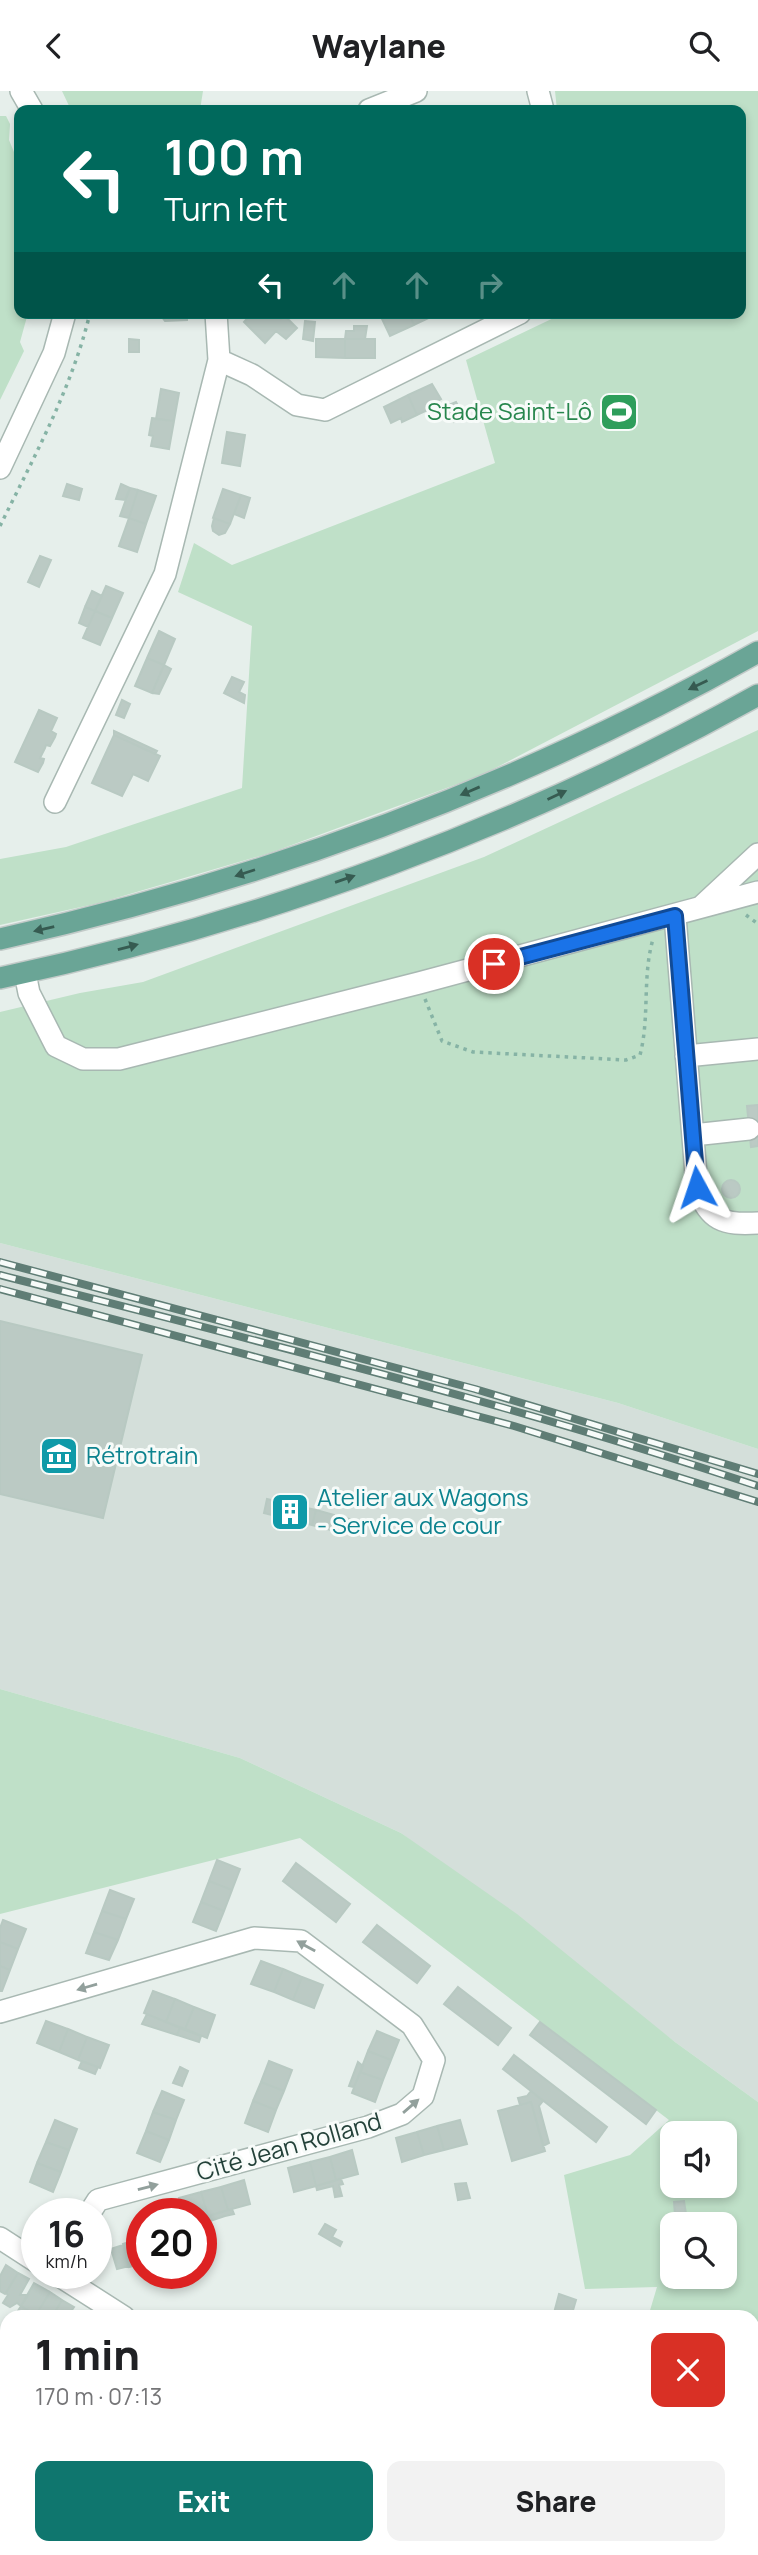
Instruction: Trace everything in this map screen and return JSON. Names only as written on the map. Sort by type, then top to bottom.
[{"type":"main road","points":[[0,939],[99,916],[206,886],[428,809],[588,739],[707,681],[758,652]]},
{"type":"main road","points":[[0,978],[123,949],[222,921],[380,867],[552,797],[660,746],[758,695]]},
{"type":"street","points":[[381,105],[416,91]]},
{"type":"street","points":[[0,468],[54,353],[63,319]]},
{"type":"street","points":[[55,802],[166,574],[219,360],[216,319]]},
{"type":"street","points":[[219,360],[252,375],[297,405],[325,410],[508,319]]},
{"type":"street","points":[[698,910],[758,854]]},
{"type":"street","points":[[25,973],[29,993],[56,1046],[83,1059],[119,1059],[758,893]]},
{"type":"street","points":[[667,918],[686,1056],[697,1187],[703,1203],[712,1215],[724,1222],[758,1223]]},
{"type":"street","points":[[686,1056],[758,1049]]},
{"type":"street","points":[[693,1135],[749,1129]]},
{"type":"street","name":"Cité Jean Rolland","points":[[0,2013],[254,1938],[301,1941],[412,2025],[435,2060],[423,2096],[402,2114],[368,2127],[105,2198]]},
{"type":"street","points":[[0,2238],[21,2252]]},
{"type":"street","points":[[80,2289],[113,2310]]},
{"type":"path","points":[[0,526],[64,392],[81,352],[89,319]]},
{"type":"path","points":[[419,983],[442,1041],[473,1052],[626,1060],[640,1055],[645,1037],[648,957],[667,918]]},
{"type":"shaded area","points":[[0,1243],[618,1403],[758,1449],[758,2102],[401,1833],[240,1758],[0,1689]]},
{"type":"green space","points":[[62,91],[203,91],[201,105],[69,105]]},
{"type":"green space","name":"Stade Saint-Lô","points":[[555,91],[758,91],[758,631],[482,775],[270,853],[99,903],[0,925],[0,859],[66,847],[242,788],[252,626],[178,592],[194,543],[232,565],[495,463],[466,360],[551,319],[746,319],[746,105],[556,105]]},
{"type":"green space","points":[[0,116],[6,116],[10,124],[9,140],[14,152],[14,319],[26,319],[20,342],[24,351],[0,400]]},
{"type":"green space","points":[[758,730],[758,1449],[618,1403],[0,1243],[0,1012],[80,993],[143,982],[484,857]]},
{"type":"green space","points":[[0,1689],[240,1758],[401,1833],[517,1914],[675,2042],[758,2102],[758,2310],[650,2310],[657,2287],[585,2289],[564,2175],[630,2155],[660,2128],[660,2198],[737,2198],[737,2121],[669,2120],[300,1838],[0,1914]]},
{"type":"building","points":[[164,319],[187,319],[187,320]]},
{"type":"building","points":[[247,319],[288,319],[297,328],[286,339],[276,331],[265,343],[244,322]]},
{"type":"building","points":[[382,319],[412,319],[414,325],[390,336]]},
{"type":"building","points":[[412,319],[426,319],[414,325]]},
{"type":"building","points":[[305,321],[315,322],[313,341],[303,339]]},
{"type":"building","points":[[354,326],[367,326],[365,339],[345,339],[346,331],[354,331]]},
{"type":"building","points":[[129,339],[139,340],[139,352],[129,352]]},
{"type":"building","points":[[316,339],[345,339],[345,358],[316,357]]},
{"type":"building","points":[[345,339],[375,339],[375,358],[345,358]]},
{"type":"building","points":[[432,384],[441,399],[431,404],[432,408],[417,415],[408,395]]},
{"type":"building","points":[[161,389],[179,393],[174,421],[156,419]]},
{"type":"building","points":[[408,395],[417,415],[402,422],[401,418],[391,423],[384,407]]},
{"type":"building","points":[[456,402],[464,417],[454,422],[446,406]]},
{"type":"building","points":[[152,418],[174,421],[169,449],[151,446],[153,436],[149,435]]},
{"type":"building","points":[[227,432],[245,435],[240,466],[222,463]]},
{"type":"building","points":[[67,484],[82,489],[79,500],[63,496]]},
{"type":"building","points":[[121,484],[130,488],[125,500],[116,499]]},
{"type":"building","points":[[130,488],[138,490],[129,518],[120,516]]},
{"type":"building","points":[[223,489],[241,495],[230,524],[213,518]]},
{"type":"building","points":[[138,490],[156,496],[146,524],[129,518]]},
{"type":"building","points":[[241,495],[250,498],[244,518],[234,514]]},
{"type":"building","points":[[129,518],[146,524],[137,552],[119,546]]},
{"type":"building","points":[[214,518],[230,524],[225,533],[219,535],[213,531]]},
{"type":"building","points":[[40,556],[51,560],[39,587],[28,582]]},
{"type":"building","points":[[106,586],[123,593],[112,618],[95,611]]},
{"type":"building","points":[[92,591],[102,596],[95,611],[85,607]]},
{"type":"building","points":[[85,607],[95,611],[88,627],[79,623]]},
{"type":"building","points":[[95,611],[112,618],[100,645],[83,638]]},
{"type":"building","points":[[159,631],[175,639],[164,665],[147,658]]},
{"type":"building","points":[[147,658],[164,665],[152,693],[135,686]]},
{"type":"building","points":[[164,665],[171,669],[159,694],[152,693]]},
{"type":"building","points":[[232,677],[244,682],[239,692],[245,695],[244,703],[224,693]]},
{"type":"building","points":[[122,700],[130,704],[124,718],[116,715]]},
{"type":"building","points":[[39,710],[57,718],[51,731],[56,734],[55,737],[50,746],[46,745],[40,758],[44,759],[43,763],[38,772],[15,762]]},
{"type":"building","points":[[114,731],[157,751],[155,754],[114,735]]},
{"type":"building","points":[[114,735],[160,756],[148,781],[133,774],[122,796],[92,783]]},
{"type":"building","points":[[758,1105],[758,1146],[751,1147],[747,1106]]},
{"type":"building","points":[[727,1180],[735,1180],[740,1189],[738,1196],[727,1198],[722,1193],[722,1185]]},
{"type":"building","name":"Rétrotrain","points":[[0,1321],[142,1355],[103,1518],[0,1494]]},
{"type":"building","name":"Atelier aux Wagons - Service de cour","points":[[267,1499],[316,1510],[312,1525],[264,1513]]},
{"type":"building","name":"Atelier aux Wagons - Service de cour","points":[[316,1510],[334,1515],[331,1530],[312,1525]]},
{"type":"building","points":[[337,1516],[354,1520],[351,1534],[334,1530]]},
{"type":"building","points":[[217,1860],[240,1869],[232,1890],[209,1881]]},
{"type":"building","points":[[296,1863],[350,1904],[336,1922],[283,1881]]},
{"type":"building","points":[[209,1881],[232,1890],[224,1911],[201,1902]]},
{"type":"building","points":[[110,1890],[134,1899],[126,1919],[102,1911]]},
{"type":"building","points":[[201,1902],[224,1911],[216,1931],[193,1922]]},
{"type":"building","points":[[102,1911],[126,1919],[118,1940],[94,1932]]},
{"type":"building","points":[[3,1920],[26,1929],[18,1949],[0,1942]]},
{"type":"building","points":[[377,1925],[430,1966],[417,1983],[363,1942]]},
{"type":"building","points":[[94,1932],[118,1940],[109,1960],[86,1953]]},
{"type":"building","points":[[0,1942],[18,1949],[10,1970],[0,1966]]},
{"type":"building","points":[[261,1961],[283,1969],[274,1992],[251,1984]]},
{"type":"building","points":[[0,1966],[10,1970],[2,1991],[0,1991]]},
{"type":"building","points":[[283,1969],[302,1977],[293,2000],[274,1992]]},
{"type":"building","points":[[302,1977],[323,1985],[314,2008],[293,2000]]},
{"type":"building","points":[[458,1987],[511,2028],[498,2045],[444,2004]]},
{"type":"building","points":[[153,1991],[175,1999],[166,2022],[144,2013]]},
{"type":"building","points":[[175,1999],[194,2007],[185,2029],[166,2022]]},
{"type":"building","points":[[194,2007],[215,2015],[207,2038],[185,2029]]},
{"type":"building","points":[[147,2014],[180,2028],[177,2035],[142,2024]]},
{"type":"building","points":[[46,2021],[68,2029],[59,2052],[37,2043]]},
{"type":"building","points":[[540,2022],[656,2110],[646,2124],[530,2035]]},
{"type":"building","points":[[180,2028],[201,2036],[199,2042],[177,2035]]},
{"type":"building","points":[[68,2029],[87,2037],[78,2060],[59,2052]]},
{"type":"building","points":[[377,2031],[399,2040],[391,2060],[368,2051]]},
{"type":"building","points":[[87,2037],[109,2045],[100,2068],[78,2060]]},
{"type":"building","points":[[368,2051],[391,2060],[383,2080],[360,2072]]},
{"type":"building","points":[[514,2055],[607,2127],[596,2142],[503,2069]]},
{"type":"building","points":[[82,2061],[98,2067],[95,2074],[79,2068]]},
{"type":"building","points":[[269,2061],[292,2070],[284,2091],[261,2082]]},
{"type":"building","points":[[358,2062],[363,2066],[354,2087],[349,2086]]},
{"type":"building","points":[[180,2067],[188,2071],[182,2086],[173,2083]]},
{"type":"building","points":[[360,2072],[383,2080],[375,2102],[352,2093]]},
{"type":"building","points":[[261,2082],[284,2091],[276,2110],[253,2101]]},
{"type":"building","points":[[162,2091],[184,2100],[176,2120],[153,2112]]},
{"type":"building","points":[[531,2091],[543,2101],[539,2106],[549,2143],[543,2146],[531,2102],[520,2105],[518,2098],[527,2096]]},
{"type":"building","points":[[253,2101],[276,2110],[268,2132],[245,2123]]},
{"type":"building","points":[[531,2102],[545,2151],[512,2161],[498,2111]]},
{"type":"building","points":[[153,2112],[176,2120],[169,2140],[146,2131]]},
{"type":"building","points":[[55,2120],[77,2129],[69,2150],[46,2142]]},
{"type":"building","points":[[460,2120],[467,2144],[444,2150],[437,2126]]},
{"type":"building","points":[[437,2126],[444,2150],[424,2155],[417,2132]]},
{"type":"building","points":[[146,2131],[169,2140],[160,2162],[137,2153]]},
{"type":"building","points":[[417,2132],[424,2155],[402,2162],[396,2138]]},
{"type":"building","points":[[46,2142],[69,2150],[61,2172],[37,2163]]},
{"type":"building","points":[[352,2150],[358,2174],[336,2180],[330,2157]]},
{"type":"building","points":[[330,2157],[336,2180],[316,2186],[310,2162]]},
{"type":"building","points":[[310,2162],[316,2186],[294,2192],[288,2168]]},
{"type":"building","points":[[37,2163],[61,2172],[53,2192],[30,2182]]},
{"type":"building","points":[[341,2179],[343,2184],[339,2185],[342,2196],[335,2197],[333,2186],[317,2190],[316,2186]]},
{"type":"building","points":[[244,2180],[250,2204],[228,2210],[221,2187]]},
{"type":"building","points":[[466,2183],[470,2198],[458,2200],[455,2184]]},
{"type":"building","points":[[221,2187],[228,2210],[217,2213],[217,2198],[203,2198],[201,2192]]},
{"type":"building","points":[[201,2192],[203,2198],[179,2198]]},
{"type":"building","points":[[684,2201],[686,2212],[675,2212],[674,2202]]},
{"type":"building","points":[[232,2209],[234,2214],[217,2219],[217,2213]]},
{"type":"building","points":[[325,2224],[336,2230],[332,2237],[342,2242],[340,2246],[319,2234]]},
{"type":"building","points":[[123,2245],[126,2267],[117,2269],[112,2249]]},
{"type":"building","points":[[6,2265],[18,2273],[5,2294],[0,2291],[0,2276]]},
{"type":"building","points":[[18,2273],[21,2275],[21,2289],[23,2289],[20,2295],[28,2295],[21,2306],[17,2303],[10,2307],[3,2303],[8,2295],[6,2293]]},
{"type":"building","points":[[31,2289],[45,2289],[50,2292],[39,2310],[28,2310],[21,2306]]},
{"type":"building","points":[[50,2292],[62,2300],[56,2310],[39,2310]]},
{"type":"building","points":[[559,2294],[576,2300],[573,2310],[555,2310]]},
{"type":"building","points":[[62,2300],[74,2307],[72,2310],[56,2310]]},
{"type":"railway","points":[[0,1262],[475,1389],[758,1474]]},
{"type":"railway","points":[[0,1275],[476,1400],[758,1486]]},
{"type":"railway","points":[[0,1289],[514,1426],[758,1502]]},
{"type":"place","name":"Stade Saint-Lô","points":[[619,412]]},
{"type":"place","name":"Rétrotrain","points":[[59,1456]]},
{"type":"place","name":"Atelier aux Wagons - Service de cour","points":[[290,1512]]},
{"type":"route","points":[[494,964],[675,916],[697,1187]]}]
